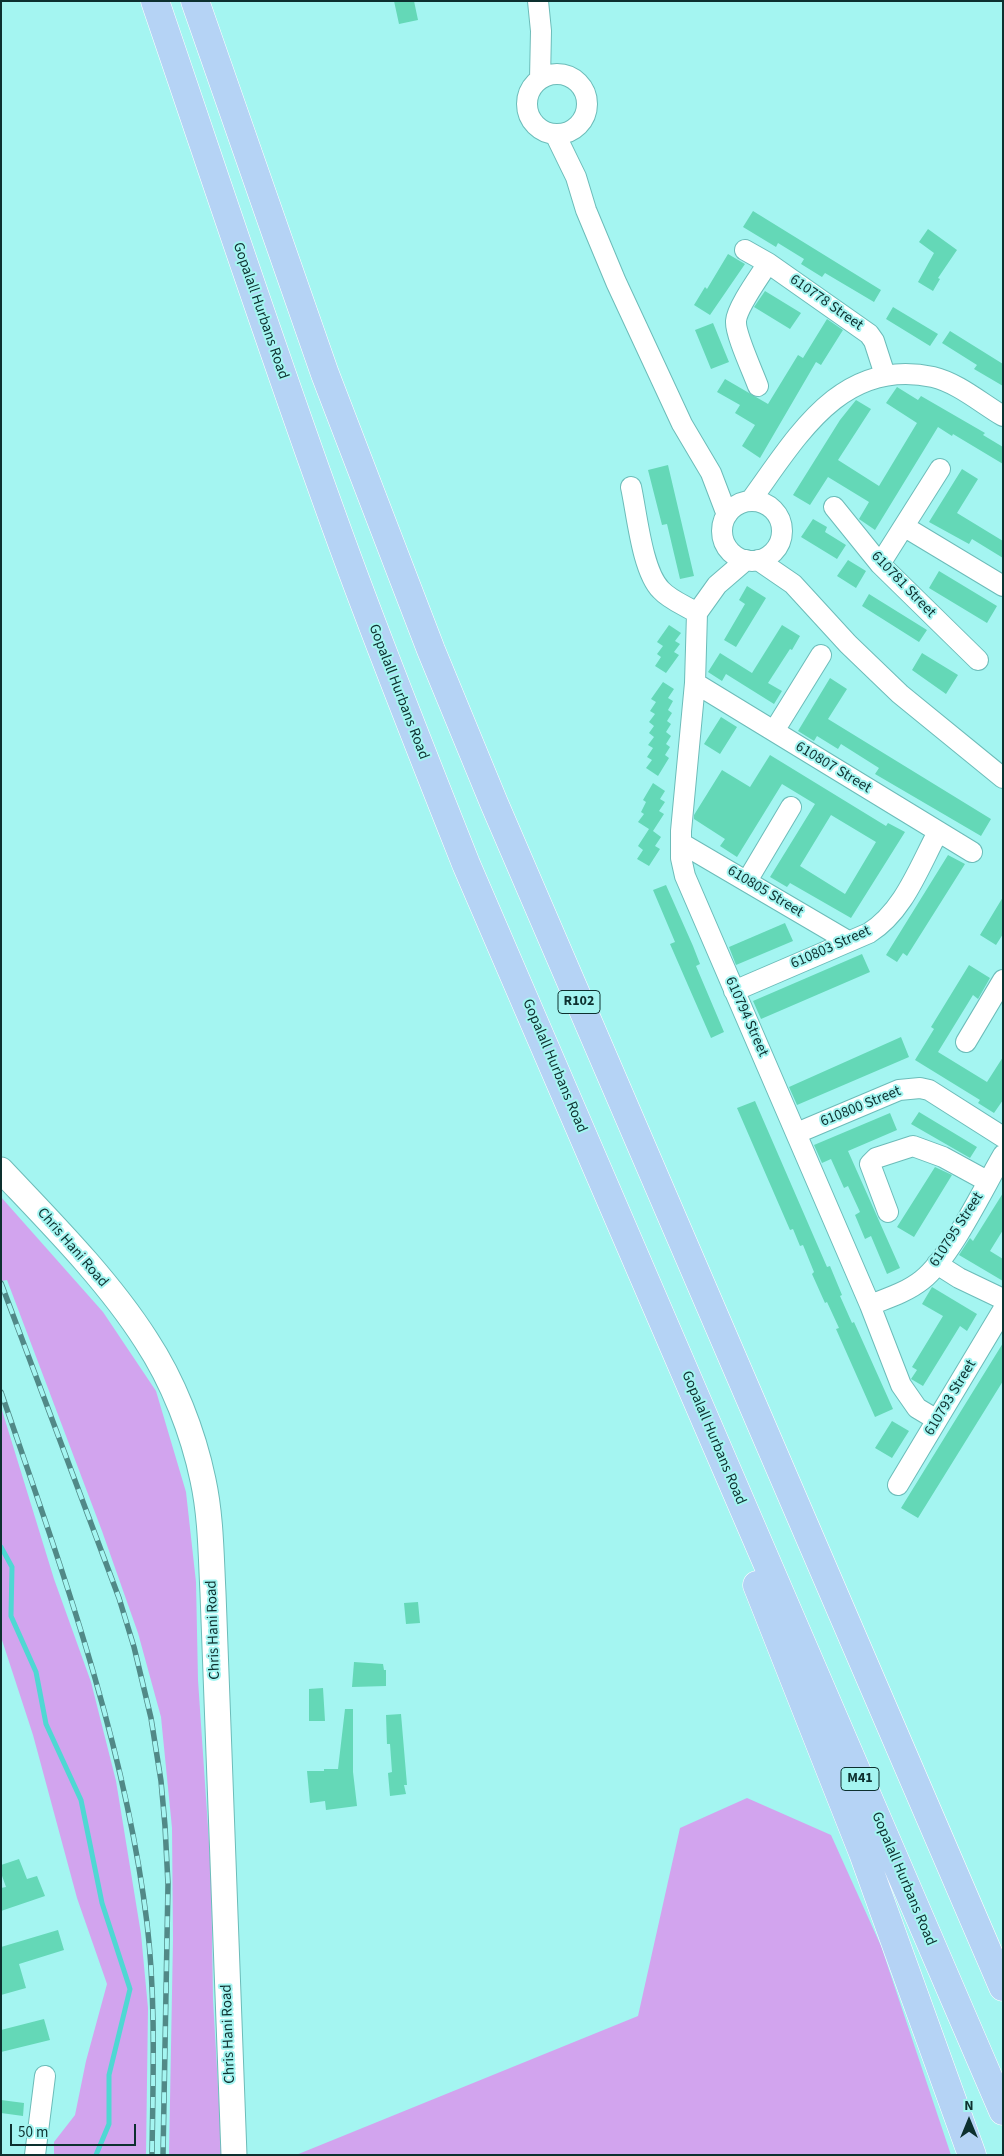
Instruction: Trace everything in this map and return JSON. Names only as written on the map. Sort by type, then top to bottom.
[{"type":"highway","name":"Gopalall Hurbans Road","points":[[155,1],[286,387],[343,546],[411,726],[466,864],[1003,2111]]},
{"type":"highway","name":"R102","points":[[195,1],[325,374],[432,650],[494,803],[1003,1987]]},
{"type":"highway","points":[[717,1448],[724,1494],[752,1573],[864,1853],[972,2155]]},
{"type":"street","points":[[538,1],[541,31],[540,79]]},
{"type":"street","points":[[541,31],[565,75],[581,86],[587,104],[581,123],[564,132],[537,128],[527,112],[528,93],[540,79],[552,74],[565,75]]},
{"type":"street","points":[[564,132],[586,210],[639,334],[682,424],[711,473],[727,515]]},
{"type":"street","name":"610778 Street","points":[[745,250],[768,263],[869,334],[874,341],[885,375]]},
{"type":"street","points":[[758,386],[738,335],[736,321],[740,309],[768,263]]},
{"type":"street","points":[[1003,416],[957,388],[934,378],[885,375],[857,384],[830,401],[809,420],[746,501],[736,505],[727,515],[722,534],[727,547],[732,553],[752,560],[793,584],[848,644],[900,694],[1003,778]]},
{"type":"street","points":[[631,487],[647,565],[652,579],[661,592],[697,612],[717,585],[752,560],[771,554],[780,542],[782,532],[780,521],[771,507],[774,467]]},
{"type":"street","points":[[880,564],[940,469]]},
{"type":"street","points":[[711,473],[746,501],[771,507]]},
{"type":"street","name":"610781 Street","points":[[834,506],[880,564],[978,660]]},
{"type":"street","points":[[905,527],[1003,586]]},
{"type":"street","points":[[780,542],[793,584]]},
{"type":"street","points":[[717,585],[727,547]]},
{"type":"street","name":"610794 Street","points":[[697,612],[695,683],[681,842],[681,858],[685,876],[870,1305],[901,1385],[917,1408],[937,1420]]},
{"type":"street","points":[[774,732],[821,655]]},
{"type":"street","name":"610807 Street","points":[[695,683],[972,852]]},
{"type":"street","points":[[747,881],[792,808]]},
{"type":"street","name":"610803 Street","points":[[734,991],[869,933],[881,925],[893,913],[938,832]]},
{"type":"street","name":"610805 Street","points":[[681,842],[848,941]]},
{"type":"street","points":[[966,1042],[1003,980]]},
{"type":"street","name":"610800 Street","points":[[797,1133],[899,1090],[920,1088],[929,1090],[1003,1137]]},
{"type":"street","points":[[888,1212],[870,1164],[876,1158],[913,1146],[943,1157],[987,1181]]},
{"type":"street","name":"610795 Street","points":[[870,1305],[906,1291],[923,1279],[937,1264],[951,1244],[1003,1155]]},
{"type":"street","name":"Chris Hani Road","points":[[1,1170],[60,1233],[111,1293],[147,1341],[181,1409],[204,1481],[210,1525],[214,1603],[234,2155]]},
{"type":"street","points":[[937,1264],[1003,1299]]},
{"type":"street","name":"610793 Street","points":[[898,1485],[1003,1310]]},
{"type":"street","points":[[36,2155],[45,2076]]},
{"type":"shaded area","points":[[1,1197],[103,1312],[156,1391],[186,1492],[196,1582],[198,1680],[211,1872],[213,2000],[222,2155],[169,2155],[173,1939],[172,1828],[161,1717],[138,1633],[102,1531],[7,1280],[1,1281]]},
{"type":"shaded area","points":[[1,1407],[54,1579],[91,1682],[116,1781],[141,1934],[148,2008],[146,2155],[54,2155],[54,2142],[75,2115],[86,2061],[107,1984],[77,1898],[33,1735],[1,1637]]},
{"type":"shaded area","points":[[747,1798],[831,1835],[881,1946],[951,2155],[296,2155],[638,2016],[680,1828]]},
{"type":"building","points":[[394,1],[414,1],[418,20],[399,24]]},
{"type":"building","points":[[753,211],[881,290],[874,302],[825,273],[822,277],[801,264],[804,259],[778,243],[776,247],[743,227]]},
{"type":"building","points":[[928,229],[957,250],[938,278],[940,279],[933,291],[918,282],[934,253],[919,242]]},
{"type":"building","points":[[728,254],[745,264],[710,315],[694,305],[705,287],[707,289]]},
{"type":"building","points":[[765,291],[801,313],[790,329],[754,307]]},
{"type":"building","points":[[893,307],[938,334],[930,346],[886,319]]},
{"type":"building","points":[[827,319],[843,330],[821,365],[816,362],[760,458],[742,446],[755,425],[735,413],[740,405],[717,392],[725,379],[768,404],[798,355],[803,358]]},
{"type":"building","points":[[713,323],[729,362],[711,369],[695,330]]},
{"type":"building","points":[[950,331],[1003,364],[1003,386],[974,369],[977,365],[942,343]]},
{"type":"building","points":[[897,387],[918,400],[921,396],[985,433],[983,435],[1003,447],[1003,464],[938,427],[875,530],[859,519],[869,502],[828,477],[810,505],[793,495],[840,420],[856,400],[871,409],[838,460],[879,486],[917,423],[886,403]]},
{"type":"building","points":[[668,465],[694,576],[680,579],[667,524],[662,525],[648,470]]},
{"type":"building","points":[[962,469],[978,479],[957,513],[1003,541],[1003,558],[972,539],[969,544],[929,522]]},
{"type":"building","points":[[813,519],[827,527],[825,532],[846,545],[837,559],[801,537]]},
{"type":"building","points":[[848,560],[866,571],[856,588],[837,576]]},
{"type":"building","points":[[939,571],[997,606],[987,623],[929,588]]},
{"type":"building","points":[[747,586],[766,598],[736,647],[724,640],[745,604],[739,600]]},
{"type":"building","points":[[869,594],[927,630],[919,642],[862,606]]},
{"type":"building","points":[[669,625],[681,633],[675,641],[680,644],[674,652],[679,655],[666,673],[655,666],[661,657],[657,654],[663,646],[657,642]]},
{"type":"building","points":[[782,625],[800,636],[768,683],[782,691],[774,704],[726,674],[722,681],[708,672],[720,653],[752,673]]},
{"type":"building","points":[[922,653],[958,675],[946,694],[912,670]]},
{"type":"building","points":[[830,678],[847,689],[828,719],[991,819],[981,836],[875,774],[879,768],[841,744],[838,749],[817,736],[814,741],[798,731]]},
{"type":"building","points":[[663,682],[674,689],[668,698],[673,701],[668,710],[672,713],[667,721],[671,724],[666,732],[671,736],[666,744],[670,747],[665,755],[669,758],[658,776],[646,768],[652,760],[647,757],[653,748],[648,745],[654,737],[649,733],[654,726],[649,722],[655,714],[650,711],[656,702],[651,699]]},
{"type":"building","points":[[721,717],[737,727],[720,754],[704,744]]},
{"type":"building","points":[[770,755],[886,826],[888,823],[905,832],[851,918],[790,883],[787,887],[770,877],[815,804],[782,784],[737,857],[720,846],[725,839],[694,819],[694,815],[722,770],[750,787]],"holes":[[[831,815],[876,842],[845,894],[800,866]]]},
{"type":"building","points":[[653,783],[665,791],[660,799],[665,802],[659,811],[664,814],[653,831],[661,837],[655,846],[660,849],[649,866],[637,859],[643,850],[638,846],[649,829],[638,822],[644,814],[641,812],[646,802],[643,800]]},
{"type":"building","points":[[948,855],[965,864],[907,956],[903,953],[897,962],[886,955]]},
{"type":"building","points":[[666,885],[693,946],[700,964],[696,966],[724,1032],[711,1038],[670,944],[675,942],[653,890]]},
{"type":"building","points":[[1003,897],[1003,934],[996,945],[980,935]]},
{"type":"building","points":[[785,923],[793,941],[736,965],[729,947]]},
{"type":"building","points":[[862,954],[870,972],[761,1019],[753,1001]]},
{"type":"building","points":[[969,965],[990,978],[978,999],[973,995],[938,1052],[987,1082],[1003,1057],[1003,1100],[994,1113],[978,1103],[980,1100],[915,1060],[934,1029],[931,1027]]},
{"type":"building","points":[[901,1037],[909,1057],[797,1105],[789,1087]]},
{"type":"building","points":[[755,1101],[827,1267],[830,1266],[852,1323],[854,1322],[893,1409],[875,1417],[836,1329],[839,1328],[812,1274],[814,1272],[803,1245],[800,1246],[793,1229],[790,1230],[737,1108]]},
{"type":"building","points":[[919,1112],[977,1147],[970,1158],[911,1124]]},
{"type":"building","points":[[890,1113],[897,1130],[848,1151],[900,1268],[887,1274],[871,1236],[865,1239],[855,1215],[860,1212],[848,1186],[844,1188],[831,1159],[822,1163],[814,1145]]},
{"type":"building","points":[[935,1167],[952,1175],[914,1237],[897,1227]]},
{"type":"building","points":[[1003,1193],[1003,1230],[990,1251],[1003,1259],[1003,1281],[959,1255],[970,1238],[973,1241]]},
{"type":"building","points":[[932,1287],[977,1314],[967,1331],[960,1326],[923,1386],[911,1379],[917,1370],[912,1367],[943,1316],[922,1304]]},
{"type":"building","points":[[1003,1343],[1003,1381],[918,1518],[901,1508]]},
{"type":"building","points":[[892,1421],[909,1431],[892,1458],[875,1448]]},
{"type":"building","points":[[418,1602],[420,1623],[406,1624],[404,1603]]},
{"type":"building","points":[[354,1662],[383,1664],[384,1670],[386,1670],[386,1686],[352,1687]]},
{"type":"building","points":[[323,1688],[325,1721],[309,1721],[309,1689]]},
{"type":"building","points":[[345,1709],[353,1709],[353,1772],[357,1806],[326,1810],[325,1801],[310,1803],[307,1771],[338,1769]]},
{"type":"building","points":[[401,1714],[407,1785],[404,1785],[406,1794],[390,1796],[388,1773],[392,1772],[390,1744],[387,1744],[386,1715]]},
{"type":"building","points":[[19,1859],[27,1879],[37,1876],[45,1896],[1,1911],[1,1888],[6,1887],[1,1873],[1,1865]]},
{"type":"building","points":[[58,1930],[64,1950],[19,1964],[26,1988],[1,1995],[1,1947]]},
{"type":"building","points":[[44,2019],[50,2040],[1,2052],[1,2030]]},
{"type":"building","points":[[1,2100],[24,2103],[23,2116],[1,2113]]},
{"type":"waterway","points":[[1,1547],[12,1567],[11,1616],[36,1672],[46,1724],[81,1800],[102,1903],[130,1989],[109,2075],[109,2124],[96,2155]]},
{"type":"railway","points":[[1,1283],[119,1598],[134,1647],[151,1718],[161,1781],[168,1884],[163,2155]]},
{"type":"railway","points":[[1,1392],[46,1522],[88,1654],[107,1720],[137,1855],[147,1923],[152,1980],[152,2155]]}]
